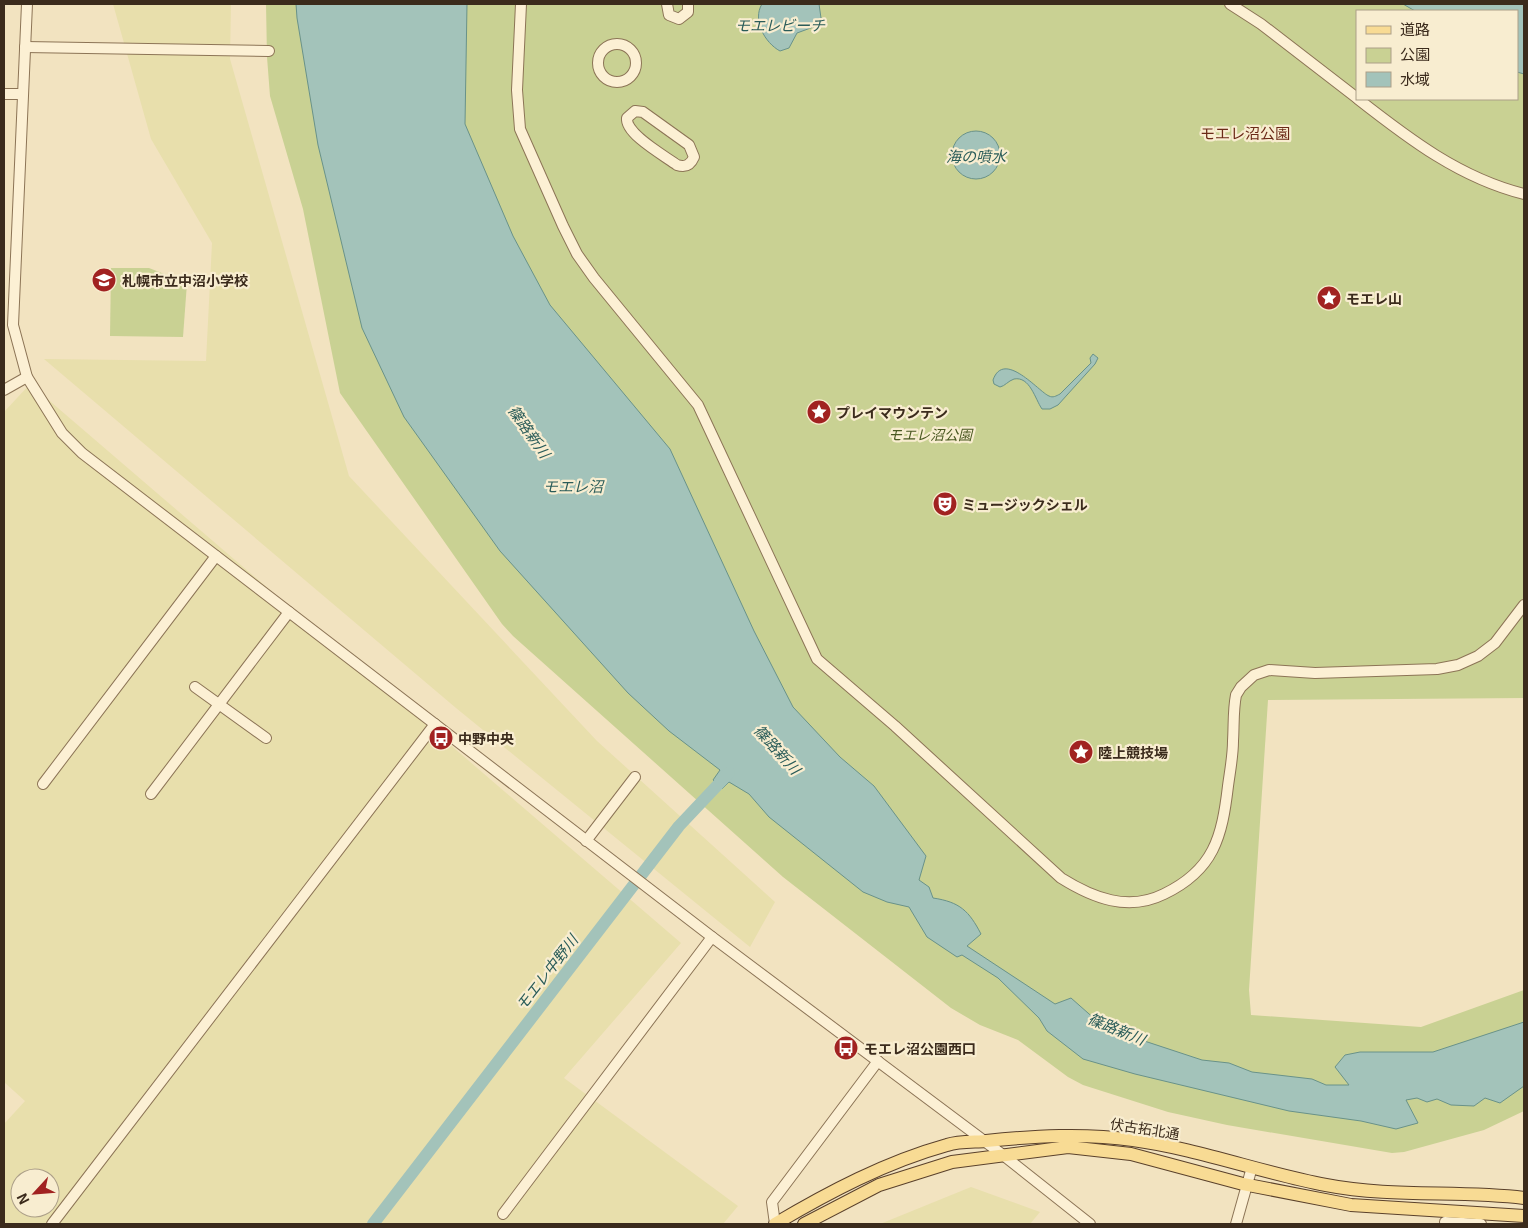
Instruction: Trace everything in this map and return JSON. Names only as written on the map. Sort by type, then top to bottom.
[{"type":"main road","name":"伏古拓北通","points":[[775,1224],[818,1198],[874,1172],[949,1144],[1081,1135],[1151,1143],[1327,1185],[1358,1190],[1497,1195],[1524,1198]]},
{"type":"main road","name":"伏古拓北通","points":[[804,1224],[879,1185],[952,1162],[1068,1147],[1131,1154],[1247,1185],[1351,1205],[1445,1219],[1524,1216]]},
{"type":"street","points":[[28,4],[22,94],[13,326],[27,378],[53,420],[82,453],[629,874],[984,1141],[1090,1224]]},
{"type":"street","points":[[521,4],[517,90],[520,129],[563,226],[577,254],[594,278],[698,404],[818,659],[895,726],[1061,878],[1079,890],[1103,899],[1120,902],[1150,899],[1190,880],[1205,863],[1216,845],[1224,819],[1236,695],[1241,687],[1254,675],[1269,670],[1314,673],[1437,669],[1458,665],[1478,656],[1495,643],[1524,605]]},
{"type":"street","points":[[667,4],[669,15],[679,19],[688,12],[688,4]]},
{"type":"street","points":[[1230,4],[1261,24],[1356,97]]},
{"type":"street","points":[[25,47],[269,51]]},
{"type":"street","points":[[4,94],[22,94]]},
{"type":"street","points":[[1360,100],[1432,154],[1464,173],[1524,194]]},
{"type":"street","points":[[635,111],[643,112],[689,145],[693,152],[692,161],[686,166],[678,165],[632,132],[627,124],[627,118],[635,111]]},
{"type":"street","points":[[4,390],[27,378]]},
{"type":"street","points":[[43,784],[216,556]]},
{"type":"street","points":[[151,794],[289,612]]},
{"type":"street","points":[[195,687],[266,738]]},
{"type":"street","points":[[52,1224],[435,724]]},
{"type":"street","points":[[586,840],[635,777]]},
{"type":"street","points":[[503,1214],[712,937]]},
{"type":"street","points":[[775,1224],[772,1202],[878,1061]]},
{"type":"street","points":[[1236,1224],[1252,1167]]},
{"type":"street","points":[[1446,1194],[1445,1219],[1481,1224]]},
{"type":"shaded area","points":[[113,4],[231,4],[230,59],[349,476],[597,741],[775,902],[750,947],[456,708],[44,359],[206,361],[212,243],[151,139]]},
{"type":"shaded area","points":[[30,384],[681,943],[564,1078],[738,1206],[723,1224],[4,1224],[4,1124],[25,1101],[4,1082],[4,412]]},
{"type":"shaded area","points":[[971,1187],[1040,1212],[1030,1224],[880,1224]]},
{"type":"green space","name":"モエレ沼公園","points":[[266,4],[1524,4],[1524,698],[1268,700],[1249,990],[1251,1015],[1421,1027],[1524,990],[1524,1111],[1484,1130],[1404,1152],[1392,1153],[1227,1125],[1168,1112],[1083,1085],[1068,1077],[1018,1040],[980,1025],[951,1008],[783,877],[513,636],[502,624],[340,393],[303,209],[270,96]]},
{"type":"green space","points":[[111,268],[149,268],[187,283],[183,337],[110,336]]},
{"type":"water","name":"モエレ沼","points":[[296,4],[467,4],[465,124],[513,236],[550,305],[670,449],[754,631],[793,707],[840,757],[874,786],[926,856],[919,880],[929,887],[933,898],[957,905],[968,914],[977,926],[981,934],[967,946],[1055,1004],[1071,998],[1105,1028],[1202,1060],[1229,1063],[1252,1072],[1312,1079],[1326,1085],[1349,1085],[1335,1067],[1345,1055],[1360,1052],[1433,1052],[1524,1022],[1524,1086],[1500,1103],[1485,1098],[1474,1106],[1451,1105],[1437,1099],[1427,1102],[1417,1098],[1406,1100],[1418,1123],[1396,1129],[1361,1121],[1289,1111],[1135,1074],[1083,1059],[1047,1031],[1039,1018],[998,978],[962,955],[957,957],[927,937],[909,907],[887,902],[863,892],[769,817],[749,794],[729,782],[722,789],[713,780],[720,770],[669,731],[628,693],[500,551],[404,417],[362,328],[318,145]]},
{"type":"water","name":"モエレビーチ","points":[[762,4],[819,4],[821,18],[816,26],[797,33],[789,48],[780,51],[769,43],[759,24],[759,10]]},
{"type":"water","points":[[1403,4],[1524,4],[1524,74],[1518,72],[1518,10],[1413,10]]},
{"type":"water","name":"海の噴水","points":[[971,131],[981,131],[993,138],[1000,150],[1000,160],[993,172],[981,179],[971,179],[963,175],[956,168],[952,160],[952,150],[956,142],[963,135]]},
{"type":"water","points":[[1093,354],[1098,358],[1095,364],[1058,405],[1050,409],[1042,409],[1031,389],[1020,379],[1014,379],[1000,387],[994,384],[993,380],[998,372],[1005,369],[1013,370],[1052,397],[1060,394],[1091,363],[1090,358]]},
{"type":"waterway","name":"モエレ中野川","points":[[373,1224],[679,826],[729,773]]},
{"type":"place","name":"札幌市立中沼小学校","points":[[104,280]]},
{"type":"place","name":"モエレ山","points":[[1329,298]]},
{"type":"place","name":"プレイマウンテン","points":[[819,412]]},
{"type":"place","name":"ミュージックシェル","points":[[945,504]]},
{"type":"place","name":"中野中央","points":[[441,738]]},
{"type":"place","name":"陸上競技場","points":[[1081,752]]},
{"type":"place","name":"モエレ沼公園西口","points":[[846,1048]]},
{"type":"district","name":"モエレ沼公園","points":[[1245,132]]},
{"type":"water label","name":"篠路新川","points":[[530,431]]},
{"type":"water label","name":"篠路新川","points":[[778,749]]},
{"type":"water label","name":"篠路新川","points":[[1117,1028]]}]
